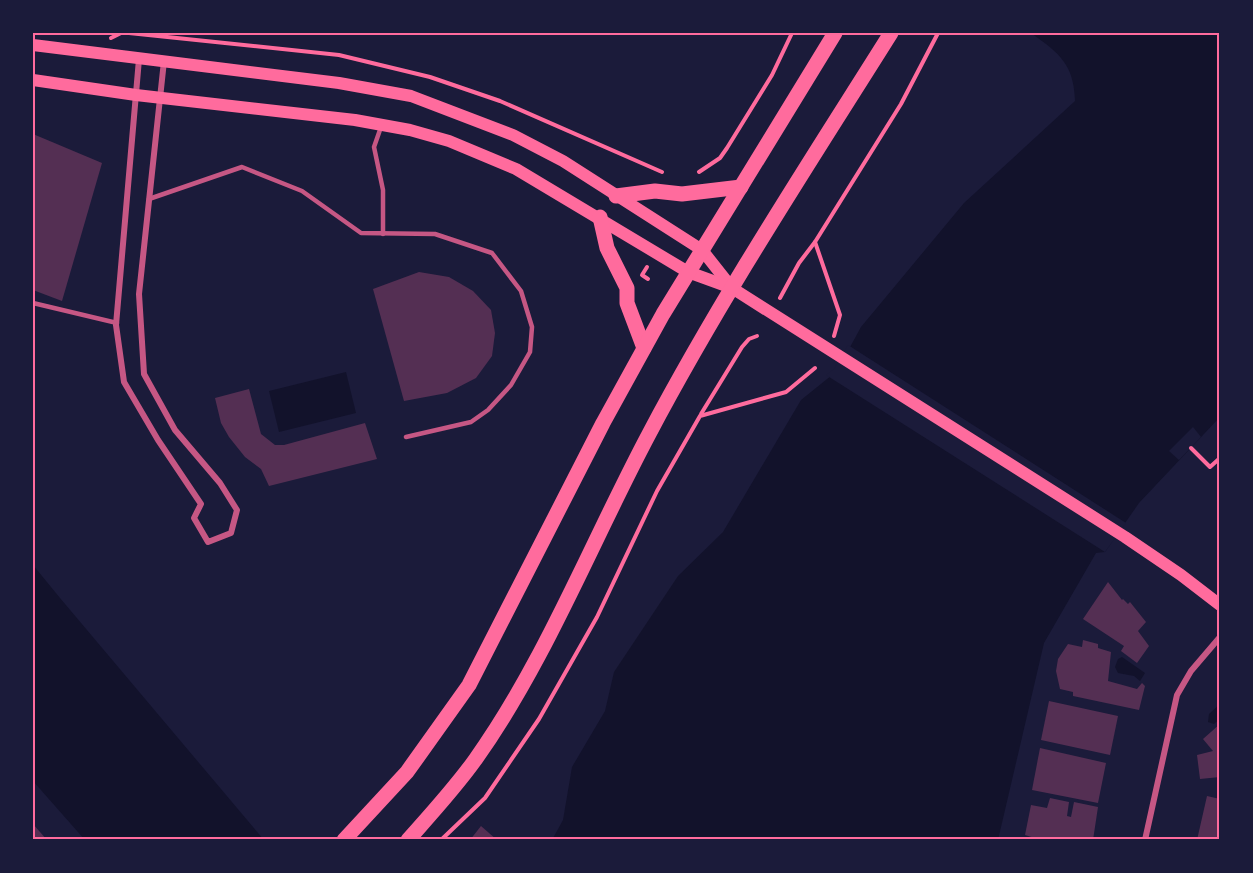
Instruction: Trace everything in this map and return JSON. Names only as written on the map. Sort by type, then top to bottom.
[{"type":"main road","points":[[344,840],[407,772],[470,684],[644,348],[835,33]]},
{"type":"main road","points":[[408,840],[474,761],[517,692],[649,434],[732,288],[891,33]]},
{"type":"main road","points":[[33,45],[339,83],[411,96],[513,135],[563,161],[702,250],[732,288]]},
{"type":"main road","points":[[33,80],[136,95],[382,124],[449,141],[488,156],[600,217],[688,272],[732,288],[810,340],[1125,537],[1220,605]]},
{"type":"main road","points":[[616,196],[655,191],[682,194],[741,188]]},
{"type":"main road","points":[[600,217],[607,248],[627,288],[627,303],[644,348]]},
{"type":"street","points":[[139,59],[117,323],[124,382],[158,440],[201,504],[194,518],[208,542],[231,533],[237,510],[220,483],[175,430],[144,374],[139,294],[164,62]]},
{"type":"street","points":[[1145,840],[1177,695],[1191,671],[1220,637]]},
{"type":"lane","points":[[382,124],[374,147],[382,190],[383,234]]},
{"type":"lane","points":[[149,199],[242,167],[302,191],[361,233],[435,234],[492,253],[521,291],[532,327],[530,352],[511,386],[488,410],[471,422],[406,437]]},
{"type":"lane","points":[[33,303],[117,323]]},
{"type":"path","points":[[111,38],[121,33]]},
{"type":"path","points":[[129,33],[339,55],[430,77],[500,101],[665,174]]},
{"type":"path","points":[[694,174],[713,164],[724,153],[772,75],[792,33]]},
{"type":"path","points":[[780,298],[799,263],[815,242],[901,104],[938,33]]},
{"type":"path","points":[[815,242],[840,315],[834,336]]},
{"type":"path","points":[[647,267],[642,275],[648,279]]},
{"type":"path","points":[[441,840],[485,798],[539,719],[597,617],[657,491],[742,347],[749,339],[757,336]]},
{"type":"path","points":[[700,416],[786,392],[815,368]]},
{"type":"path","points":[[1191,448],[1210,467],[1220,458]]},
{"type":"shaded area","points":[[1031,33],[1220,33],[1220,417],[1139,503],[1105,552],[1096,553],[1044,643],[998,840],[552,840],[563,820],[572,767],[605,711],[614,672],[678,576],[723,532],[801,400],[837,371],[861,327],[964,203],[1075,101],[1072,78],[1068,68],[1050,47]]},
{"type":"shaded area","points":[[346,372],[356,413],[279,432],[269,391]]},
{"type":"shaded area","points":[[33,565],[264,840],[85,840],[33,781]]},
{"type":"shaded area","points":[[1122,657],[1145,673],[1140,681],[1134,676],[1118,673],[1115,667],[1118,659]]},
{"type":"shaded area","points":[[1220,704],[1220,719],[1214,724],[1208,722],[1209,714]]},
{"type":"pier","points":[[848,345],[1126,523],[1105,552],[826,375],[834,369]]},
{"type":"pier","points":[[1193,427],[1201,437],[1179,460],[1169,451]]},
{"type":"building","points":[[33,134],[102,163],[62,301],[33,290]]},
{"type":"building","points":[[419,272],[449,277],[473,291],[491,310],[495,333],[492,356],[476,378],[447,393],[404,401],[373,289]]},
{"type":"building","points":[[249,389],[261,434],[275,445],[284,445],[365,423],[377,459],[269,486],[261,469],[245,457],[229,437],[221,423],[215,398]]},
{"type":"building","points":[[1108,582],[1122,600],[1128,604],[1130,602],[1146,622],[1138,631],[1149,646],[1137,663],[1121,651],[1124,646],[1083,619]]},
{"type":"building","points":[[1083,640],[1098,644],[1098,648],[1111,652],[1108,681],[1137,689],[1142,683],[1145,686],[1139,710],[1073,696],[1073,692],[1060,689],[1056,671],[1058,659],[1068,644],[1082,647]]},
{"type":"building","points":[[1049,701],[1118,716],[1110,755],[1041,740]]},
{"type":"building","points":[[1220,724],[1220,777],[1200,779],[1197,755],[1213,751],[1203,739]]},
{"type":"building","points":[[1040,748],[1106,763],[1098,803],[1032,790]]},
{"type":"building","points":[[1207,796],[1220,799],[1220,840],[1197,840]]},
{"type":"building","points":[[1050,798],[1069,802],[1067,816],[1071,817],[1074,802],[1098,807],[1093,840],[1041,840],[1025,835],[1031,805],[1047,808]]},
{"type":"building","points":[[33,824],[47,840],[33,840]]},
{"type":"building","points":[[481,826],[497,840],[470,840]]}]
